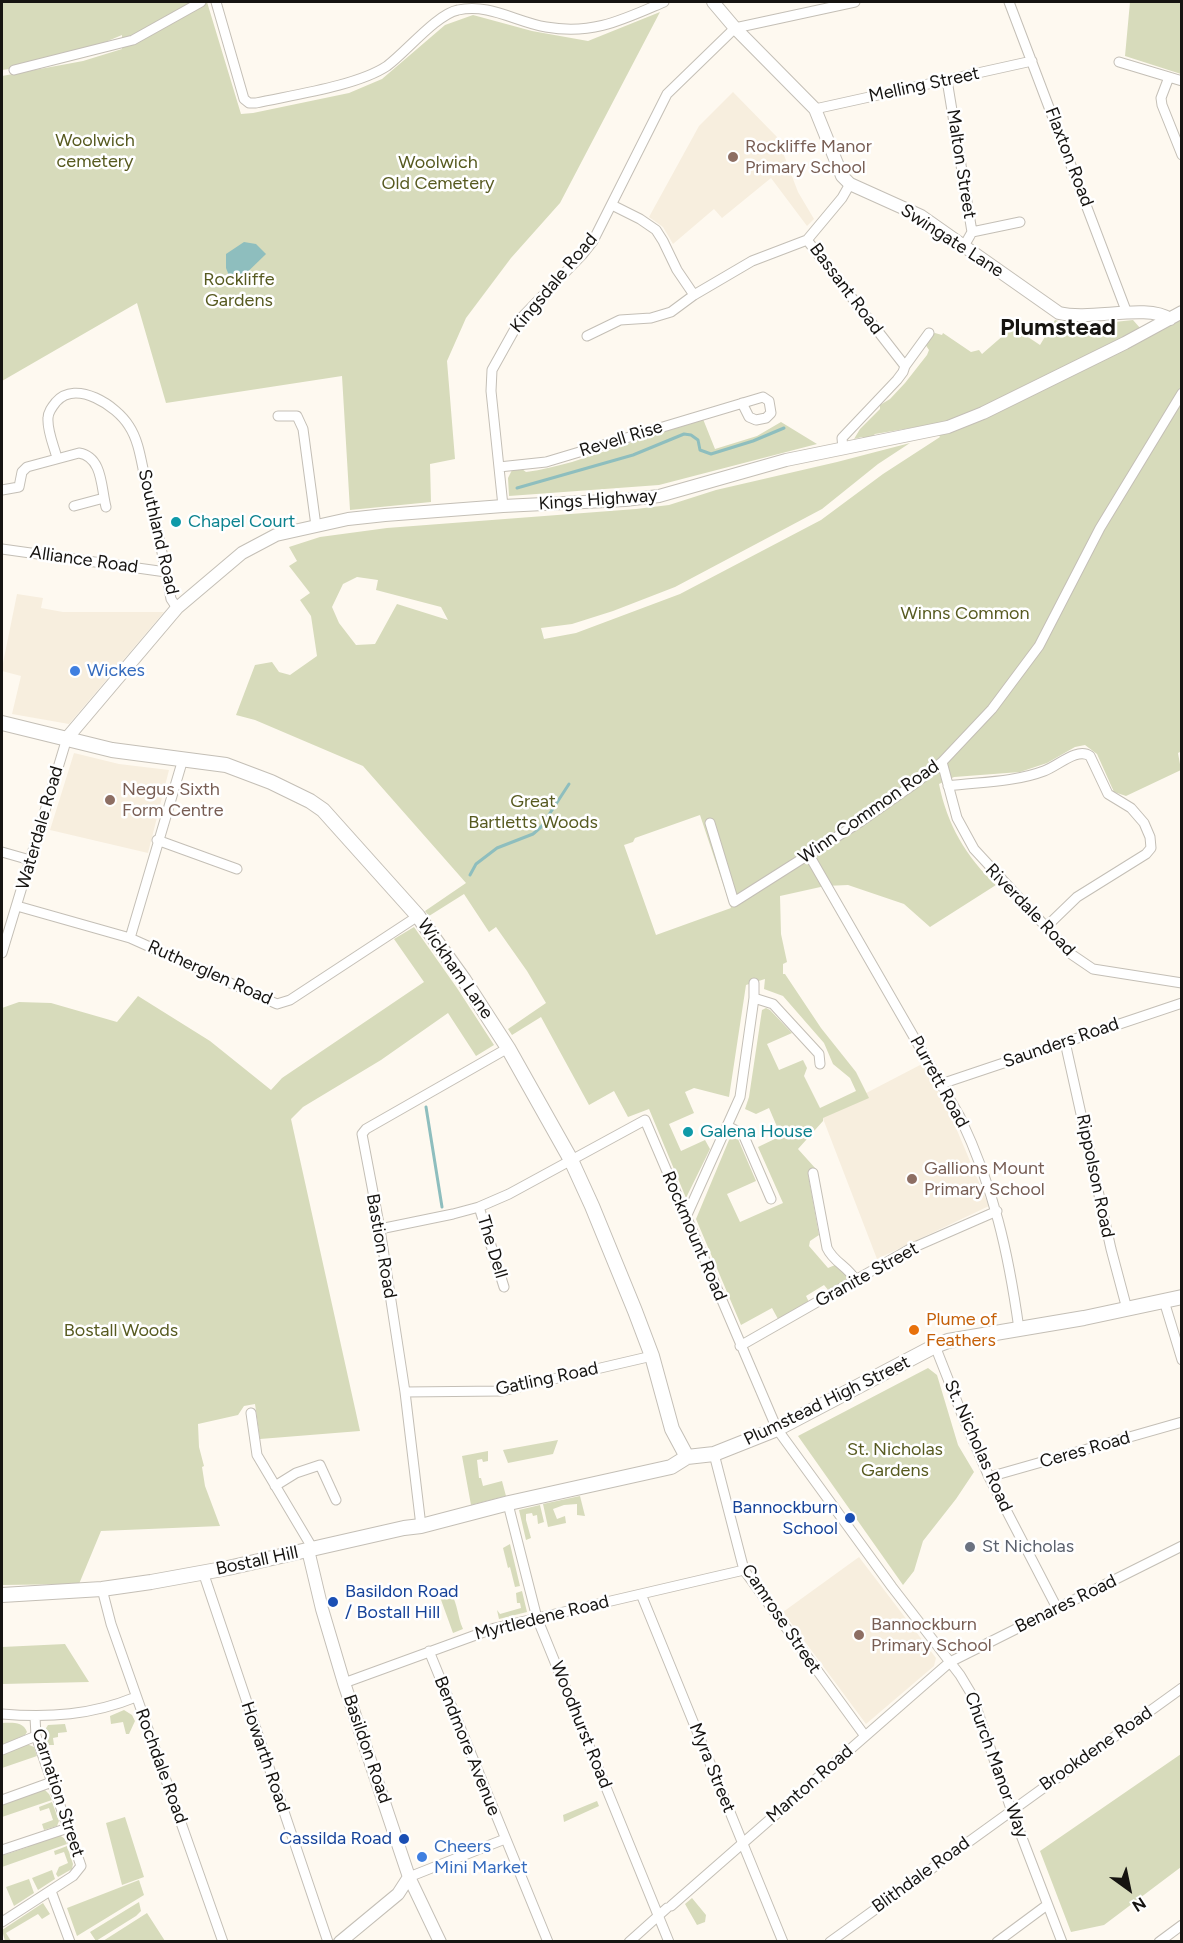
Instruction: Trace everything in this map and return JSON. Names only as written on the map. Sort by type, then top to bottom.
[{"type":"main road","name":"Wickham Lane","points":[[2,723],[112,750],[226,765],[310,801],[323,810],[418,916],[464,980],[508,1048],[571,1160],[636,1311],[652,1356],[672,1429],[687,1457]]},
{"type":"main road","name":"Plumstead High Street","points":[[508,1504],[670,1467],[687,1457],[714,1454],[777,1429],[935,1346],[964,1337],[1127,1310],[1182,1297]]},
{"type":"main road","name":"Bostall Hill","points":[[2,1594],[102,1589],[203,1572],[421,1526],[508,1504]]},
{"type":"street","points":[[14,70],[133,40],[201,2]]},
{"type":"street","points":[[216,2],[244,99],[249,103],[356,80],[385,66],[435,22],[455,10],[476,7],[545,27],[584,30],[615,23],[663,2]]},
{"type":"street","points":[[712,2],[815,109],[842,176],[849,184]]},
{"type":"street","points":[[735,28],[855,2]]},
{"type":"street","name":"Flaxton Road","points":[[1009,2],[1128,314]]},
{"type":"street","name":"Kingsdale Road","points":[[503,506],[491,391],[492,370],[520,318],[582,255],[592,241],[667,94],[735,28]]},
{"type":"street","name":"Melling Street","points":[[815,109],[1032,61]]},
{"type":"street","points":[[1119,62],[1182,81]]},
{"type":"street","points":[[1169,77],[1161,98],[1162,105],[1182,155]]},
{"type":"street","name":"Malton Street","points":[[947,80],[972,232],[964,246]]},
{"type":"street","name":"Swingate Lane","points":[[849,184],[921,216],[1059,313],[1079,316],[1159,312],[1176,316]]},
{"type":"street","name":"Bassant Road","points":[[849,184],[842,198],[807,240],[905,366]]},
{"type":"street","points":[[612,205],[656,230],[677,270],[694,295]]},
{"type":"street","points":[[972,232],[1020,222]]},
{"type":"street","points":[[587,336],[620,320],[651,318],[671,312],[694,295],[752,261],[807,240]]},
{"type":"street","name":"Kings Highway","points":[[67,738],[177,608],[243,554],[276,535],[385,515],[659,496],[748,470],[948,428],[1176,316]]},
{"type":"street","points":[[843,449],[842,438],[897,380],[929,333]]},
{"type":"street","name":"Winn Common Road","points":[[710,823],[734,902],[887,804],[942,762],[993,709],[1038,646],[1105,518],[1182,393]]},
{"type":"street","name":"Southland Road","points":[[57,458],[48,418],[51,408],[59,399],[78,394],[97,399],[121,416],[134,434],[171,599],[177,608]]},
{"type":"street","name":"Revell Rise","points":[[499,467],[546,462],[742,403]]},
{"type":"street","points":[[278,416],[297,416],[303,429],[316,526]]},
{"type":"street","points":[[2,490],[19,487],[22,472],[27,467],[79,453],[93,459],[97,465],[105,503],[74,506]]},
{"type":"street","name":"Alliance Road","points":[[2,549],[166,572]]},
{"type":"street","name":"Waterdale Road","points":[[2,953],[67,738]]},
{"type":"street","points":[[948,786],[1035,774],[1078,753],[1086,753],[1090,756],[1108,794],[1131,808],[1144,823],[1150,837],[1151,848],[1077,897],[1046,927]]},
{"type":"street","points":[[130,938],[157,840],[183,759]]},
{"type":"street","name":"Riverdale Road","points":[[942,762],[957,818],[974,849],[1071,954],[1093,969],[1182,983]]},
{"type":"street","points":[[157,840],[237,869]]},
{"type":"street","points":[[2,852],[30,860]]},
{"type":"street","name":"Purrett Road","points":[[809,855],[941,1084],[970,1139],[997,1211],[1009,1263],[1019,1329]]},
{"type":"street","name":"Rutherglen Road","points":[[17,906],[130,938],[277,1004],[290,1000],[418,916]]},
{"type":"street","points":[[686,1216],[740,1097],[754,998],[754,983]]},
{"type":"street","points":[[754,998],[773,1004],[819,1054],[820,1064]]},
{"type":"street","name":"Saunders Road","points":[[941,1084],[1182,1003]]},
{"type":"street","name":"Rippolson Road","points":[[1065,1042],[1111,1249],[1127,1310]]},
{"type":"street","name":"Bastion Road","points":[[421,1526],[405,1392],[380,1229],[362,1134],[366,1129],[508,1048]]},
{"type":"street","name":"Rockmount Road","points":[[571,1160],[645,1120],[777,1429]]},
{"type":"street","points":[[728,1126],[743,1134],[771,1199]]},
{"type":"street","points":[[380,1229],[479,1207],[509,1194],[571,1160]]},
{"type":"street","points":[[813,1173],[826,1248],[831,1256],[850,1270],[856,1281]]},
{"type":"street","name":"The Dell","points":[[479,1207],[504,1287]]},
{"type":"street","name":"Granite Street","points":[[740,1346],[910,1250],[997,1211]]},
{"type":"street","points":[[1164,1301],[1182,1360]]},
{"type":"street","name":"St. Nicholas Road","points":[[935,1346],[989,1477],[1057,1608]]},
{"type":"street","name":"Gatling Road","points":[[405,1392],[502,1391],[652,1356]]},
{"type":"street","points":[[251,1413],[257,1455],[311,1550]]},
{"type":"street","name":"Ceres Road","points":[[989,1477],[1182,1422]]},
{"type":"street","name":"Church Manor Way","points":[[777,1429],[972,1695],[1011,1809],[1062,1941]]},
{"type":"street","name":"Camrose Street","points":[[714,1454],[744,1570],[865,1736]]},
{"type":"street","points":[[275,1486],[296,1473],[321,1465],[336,1500]]},
{"type":"street","name":"Woodhurst Road","points":[[508,1504],[537,1618],[669,1941]]},
{"type":"street","name":"Benares Road","points":[[950,1662],[1182,1546]]},
{"type":"street","name":"Basildon Road","points":[[311,1550],[322,1609],[344,1683],[410,1877],[440,1941]]},
{"type":"street","name":"Myrtledene Road","points":[[344,1683],[482,1632],[744,1570]]},
{"type":"street","name":"Howarth Road","points":[[203,1572],[328,1941]]},
{"type":"street","name":"Rochdale Road","points":[[102,1589],[111,1624],[223,1941]]},
{"type":"street","name":"Myra Street","points":[[640,1594],[783,1941]]},
{"type":"street","name":"Bendmore Avenue","points":[[429,1651],[548,1941]]},
{"type":"street","name":"Manton Road","points":[[629,1941],[950,1662]]},
{"type":"street","name":"Brookdene Road","points":[[1011,1809],[1182,1688]]},
{"type":"street","points":[[2,1714],[35,1717],[85,1713],[136,1696]]},
{"type":"street","name":"Carnation Street","points":[[35,1717],[36,1736],[79,1858],[80,1869],[51,1891]]},
{"type":"street","points":[[2,1750],[36,1736]]},
{"type":"street","points":[[2,1800],[52,1782]]},
{"type":"street","name":"Blithdale Road","points":[[830,1941],[1011,1809]]},
{"type":"street","points":[[2,1850],[68,1828]]},
{"type":"street","points":[[340,1941],[398,1894],[410,1877],[505,1839]]},
{"type":"street","points":[[2,1922],[51,1891],[70,1941]]},
{"type":"street","points":[[997,1941],[1047,1905]]},
{"type":"street","points":[[1159,1941],[1182,1925]]},
{"type":"shaded area","name":"Rockliffe Manor Primary School","points":[[733,92],[777,137],[798,192],[814,219],[807,226],[771,178],[722,218],[714,209],[673,244],[663,227],[649,217],[699,126]]},
{"type":"shaded area","points":[[17,594],[43,598],[41,608],[63,612],[164,612],[69,724],[12,714],[21,676],[2,671],[2,668]]},
{"type":"shaded area","name":"Negus Sixth Form Centre","points":[[74,753],[119,764],[169,770],[148,853],[50,830]]},
{"type":"shaded area","name":"Gallions Mount Primary School","points":[[922,1064],[948,1109],[989,1206],[877,1259],[822,1116]]},
{"type":"shaded area","name":"Bannockburn Primary School","points":[[859,1557],[936,1658],[934,1666],[866,1724],[783,1612]]},
{"type":"green space","points":[[2,2],[207,2],[241,114],[349,93],[382,79],[445,25],[473,15],[532,31],[588,41],[660,12],[560,203],[511,258],[466,318],[447,361],[455,459],[430,464],[431,502],[350,510],[342,376],[166,403],[137,303],[2,381],[2,76],[83,61],[122,49],[122,35],[84,51],[38,65],[2,70]]},
{"type":"green space","points":[[1130,2],[1181,2],[1181,74],[1125,56]]},
{"type":"green space","points":[[1181,319],[1182,751],[1178,753],[1181,770],[1126,796],[1114,792],[1097,754],[1085,745],[1075,747],[1047,763],[1020,772],[954,777],[939,784],[947,813],[959,839],[996,885],[930,927],[904,904],[848,885],[825,886],[780,896],[781,934],[787,962],[783,964],[783,974],[856,1072],[869,1098],[823,1118],[823,1121],[798,1149],[816,1169],[808,1174],[819,1235],[810,1241],[809,1246],[828,1268],[835,1265],[847,1274],[846,1281],[829,1291],[824,1285],[806,1296],[809,1302],[778,1319],[772,1308],[741,1325],[696,1219],[729,1140],[733,1137],[738,1139],[756,1181],[727,1194],[740,1222],[783,1203],[758,1147],[781,1136],[769,1108],[756,1114],[745,1109],[749,1097],[762,1010],[766,1008],[770,1010],[792,1033],[767,1044],[779,1070],[803,1060],[807,1068],[804,1076],[820,1108],[856,1091],[850,1078],[833,1064],[824,1043],[783,996],[764,989],[765,979],[746,985],[729,1097],[694,1088],[685,1092],[694,1113],[669,1124],[681,1151],[705,1140],[710,1149],[686,1198],[649,1109],[628,1117],[614,1091],[589,1105],[541,1017],[512,1035],[508,1029],[546,1003],[527,971],[496,927],[489,932],[464,894],[429,916],[425,911],[466,883],[363,766],[255,720],[236,715],[255,665],[272,662],[279,672],[290,675],[317,656],[311,616],[300,600],[310,593],[289,566],[297,561],[289,547],[320,537],[387,528],[669,505],[716,490],[910,443],[878,464],[822,509],[675,587],[572,624],[541,628],[544,639],[576,633],[680,594],[821,520],[883,474],[940,437],[934,424],[875,434],[868,441],[862,437],[854,439],[860,429],[880,409],[880,405],[890,399],[927,355],[929,350],[925,344],[929,335],[935,333],[942,335],[943,333],[971,352],[979,350],[982,354],[1013,327],[1040,345],[1055,320],[1077,326],[1133,320],[1148,337]],"holes":[[[357,577],[378,580],[376,590],[441,607],[448,620],[397,604],[375,644],[356,645],[339,623],[332,607],[343,584]],[[700,815],[731,908],[656,935],[624,845],[633,842],[635,838]]]},
{"type":"green space","points":[[703,419],[715,449],[757,436],[781,422],[817,444],[659,485],[509,496],[508,478],[512,470],[522,469],[526,472],[572,462]]},
{"type":"green space","name":"Bostall Woods","points":[[414,927],[494,1045],[476,1056],[448,1013],[381,1060],[303,1107],[291,1119],[360,1431],[260,1439],[255,1404],[244,1406],[238,1415],[198,1424],[205,1486],[220,1526],[101,1531],[79,1584],[2,1585],[2,1008],[19,1002],[51,1003],[117,1022],[138,996],[210,1041],[271,1090],[282,1078],[424,982],[394,939]]},
{"type":"green space","name":"St. Nicholas Gardens","points":[[928,1368],[937,1375],[958,1445],[974,1472],[923,1541],[914,1571],[903,1585],[798,1436]]},
{"type":"green space","points":[[558,1440],[553,1454],[508,1463],[503,1450]]},
{"type":"green space","points":[[488,1451],[488,1461],[477,1460],[479,1478],[483,1486],[502,1481],[506,1496],[471,1505],[462,1456]]},
{"type":"green space","points":[[580,1496],[585,1516],[577,1515],[577,1504],[564,1505],[553,1509],[557,1519],[565,1516],[566,1523],[548,1527],[543,1504]]},
{"type":"green space","points":[[540,1505],[544,1522],[538,1524],[537,1515],[526,1514],[531,1538],[526,1540],[519,1510]]},
{"type":"green space","points":[[510,1544],[520,1586],[515,1587],[503,1548]]},
{"type":"green space","points":[[522,1591],[527,1612],[499,1619],[497,1610],[500,1614],[521,1608],[520,1603],[517,1603],[516,1593]]},
{"type":"green space","points":[[451,1593],[463,1629],[453,1633],[440,1597]]},
{"type":"green space","points":[[65,1644],[89,1682],[2,1684],[2,1647]]},
{"type":"green space","points":[[124,1710],[132,1715],[135,1721],[129,1734],[126,1734],[123,1722],[111,1724],[110,1716]]},
{"type":"green space","points":[[2,1723],[20,1724],[27,1732],[2,1745]]},
{"type":"green space","points":[[65,1724],[67,1732],[58,1733],[58,1737],[53,1738],[54,1745],[47,1745],[43,1733],[48,1725]]},
{"type":"green space","points":[[27,1744],[34,1747],[37,1756],[2,1768],[2,1754]]},
{"type":"green space","points":[[1181,1754],[1181,1867],[1104,1925],[1071,1932],[1040,1851]]},
{"type":"green space","points":[[44,1789],[52,1800],[2,1817],[2,1803]]},
{"type":"green space","points":[[597,1801],[599,1806],[564,1822],[563,1815]]},
{"type":"green space","points":[[52,1802],[59,1821],[57,1826],[44,1830],[42,1824],[53,1820],[49,1808],[40,1811],[39,1807]]},
{"type":"green space","points":[[125,1817],[144,1877],[122,1885],[106,1823]]},
{"type":"green space","points":[[58,1834],[65,1839],[67,1844],[2,1867],[2,1853],[4,1855],[28,1847],[30,1843]]},
{"type":"green space","points":[[67,1846],[73,1864],[72,1869],[58,1877],[56,1874],[59,1867],[68,1863],[64,1852],[55,1855],[54,1851]]},
{"type":"green space","points":[[52,1870],[55,1879],[38,1890],[32,1878]]},
{"type":"green space","points":[[29,1879],[34,1893],[14,1906],[6,1887]]},
{"type":"green space","points":[[139,1880],[144,1895],[77,1936],[67,1908]]},
{"type":"green space","points":[[692,1898],[706,1915],[705,1922],[697,1925],[685,1904]]},
{"type":"green space","points":[[139,1902],[141,1911],[136,1916],[96,1941],[90,1932]]},
{"type":"green space","points":[[43,1903],[50,1914],[42,1919],[38,1914],[6,1933],[11,1941],[5,1941],[2,1930]]},
{"type":"green space","points":[[147,1913],[165,1941],[103,1941]]},
{"type":"water","points":[[244,242],[256,244],[266,254],[233,286],[226,268],[226,254]]},
{"type":"waterway","points":[[517,488],[633,455],[684,434],[691,435],[698,440],[700,450],[711,454],[753,441],[784,428]]},
{"type":"waterway","points":[[470,875],[476,864],[497,848],[533,834],[541,827],[569,784]]},
{"type":"waterway","points":[[426,1107],[442,1207]]},
{"type":"place","name":"Rockliffe Manor Primary School","points":[[733,157]]},
{"type":"place","name":"Chapel Court","points":[[176,522]]},
{"type":"place","name":"Wickes","points":[[75,671]]},
{"type":"place","name":"Negus Sixth Form Centre","points":[[110,800]]},
{"type":"place","name":"Galena House","points":[[688,1132]]},
{"type":"place","name":"Gallions Mount Primary School","points":[[912,1179]]},
{"type":"place","name":"Plume of Feathers","points":[[914,1330]]},
{"type":"place","name":"Bannockburn School","points":[[850,1518]]},
{"type":"place","name":"St Nicholas","points":[[970,1547]]},
{"type":"place","name":"Basildon Road / Bostall Hill","points":[[333,1602]]},
{"type":"place","name":"Bannockburn Primary School","points":[[859,1635]]},
{"type":"place","name":"Cassilda Road","points":[[404,1839]]},
{"type":"place","name":"Cheers Mini Market","points":[[422,1857]]},
{"type":"district","name":"Plumstead","points":[[1058,328]]},
{"type":"park label","name":"Woolwich cemetery","points":[[95,151]]},
{"type":"park label","name":"Woolwich Old Cemetery","points":[[438,174]]},
{"type":"park label","name":"Rockliffe Gardens","points":[[239,290]]},
{"type":"park label","name":"Winns Common","points":[[965,614]]},
{"type":"park label","name":"Great Bartletts Woods","points":[[533,812]]}]
